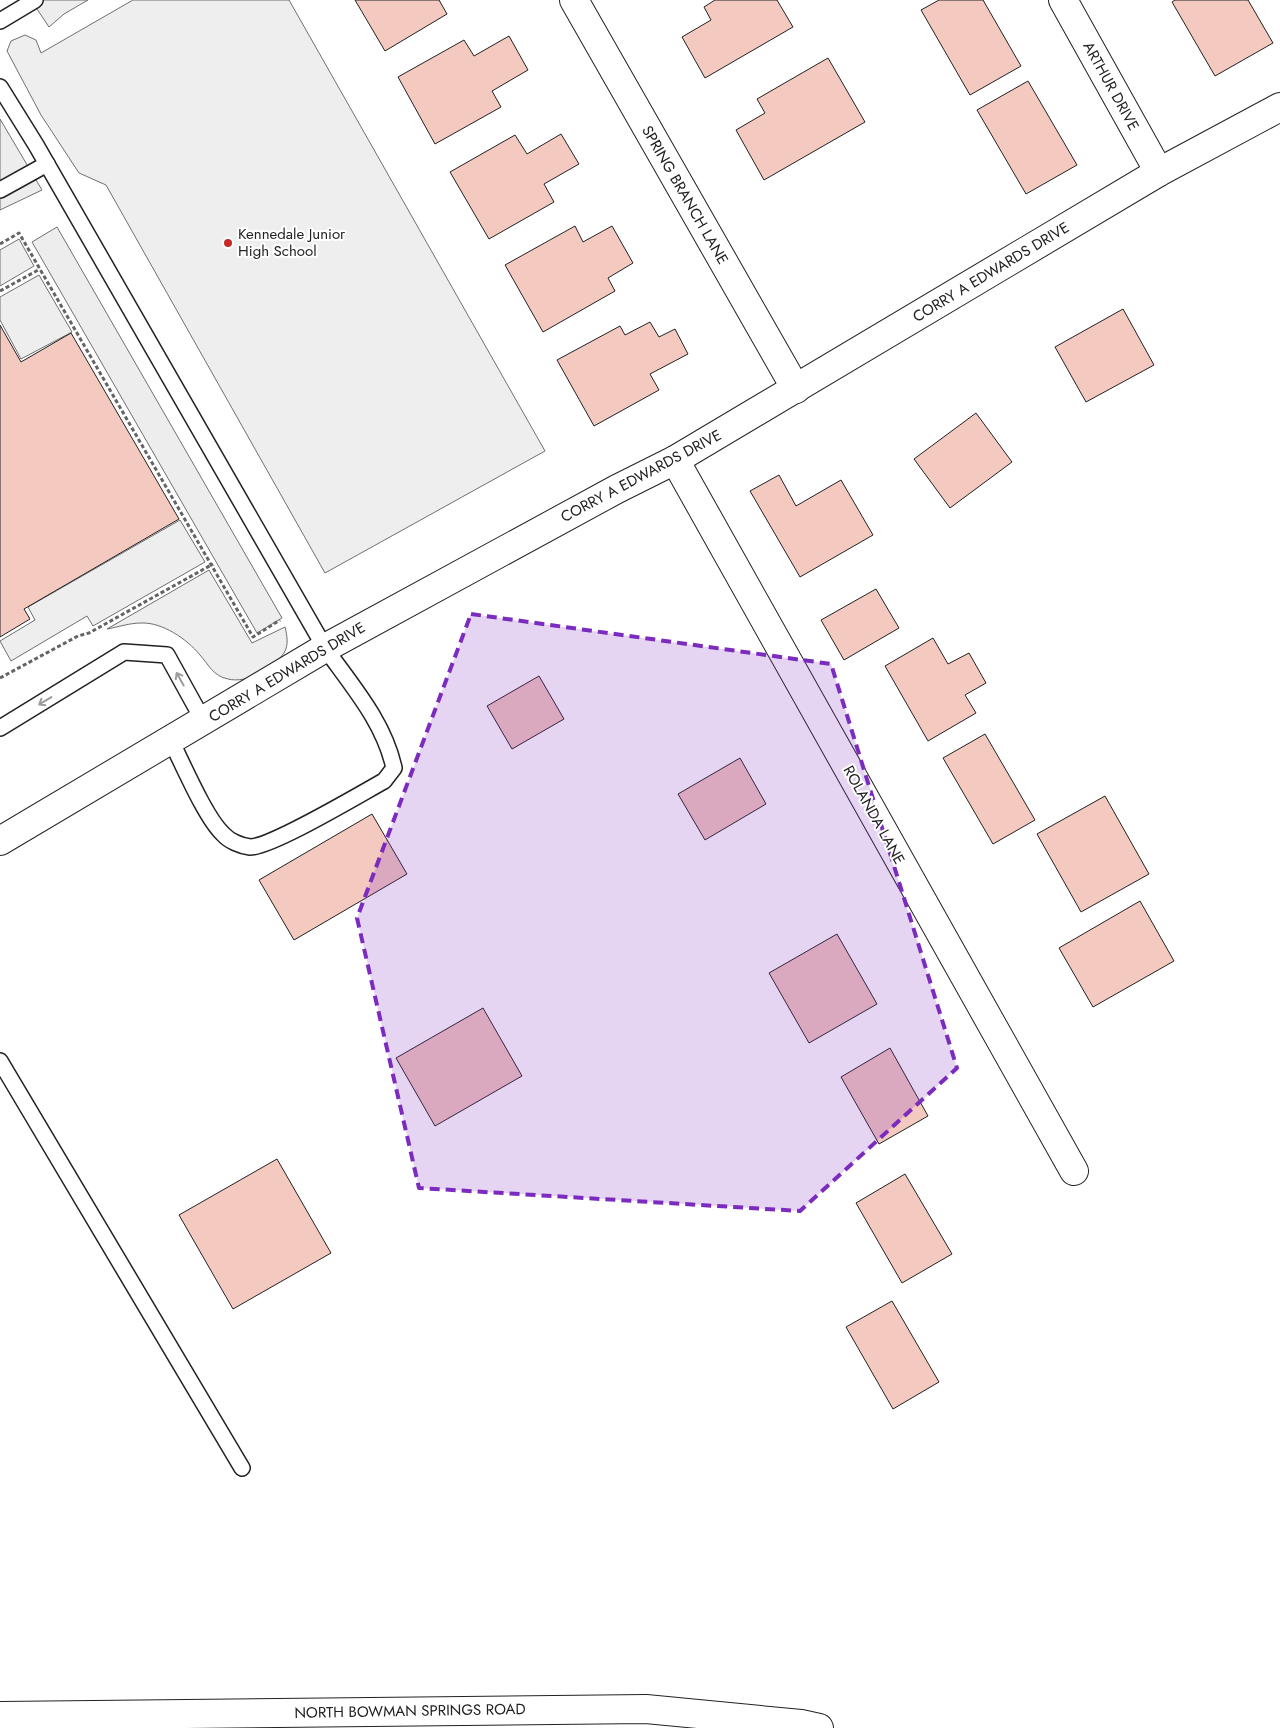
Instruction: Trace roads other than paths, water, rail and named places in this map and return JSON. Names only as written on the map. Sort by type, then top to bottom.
[{"type":"street","name":"SPRING BRANCH LANE","points":[[574,0],[796,389]]},
{"type":"street","name":"ARTHUR DRIVE","points":[[1063,0],[1159,172]]},
{"type":"street","name":"CORRY A EDWARDS DRIVE","points":[[0,841],[204,722],[325,648],[617,489],[675,460],[1159,172],[1280,107]]},
{"type":"street","name":"ROLANDA LANE","points":[[675,460],[1074,1171]]},
{"type":"street","name":"NORTH BOWMAN SPRINGS ROAD","points":[[0,1716],[646,1709],[801,1724],[819,1728]]},
{"type":"lane","points":[[0,21],[35,0]]},
{"type":"lane","points":[[0,87],[47,164],[325,648],[374,716],[387,743],[394,768],[384,781],[274,840],[251,847],[233,842],[222,834],[203,804],[171,741]]},
{"type":"lane","points":[[0,190],[47,164]]},
{"type":"lane","points":[[0,728],[124,652],[166,655],[204,722]]},
{"type":"lane","points":[[0,1061],[242,1468]]},
{"type":"place","name":"Kennedale Junior High School","points":[[228,243]]}]
